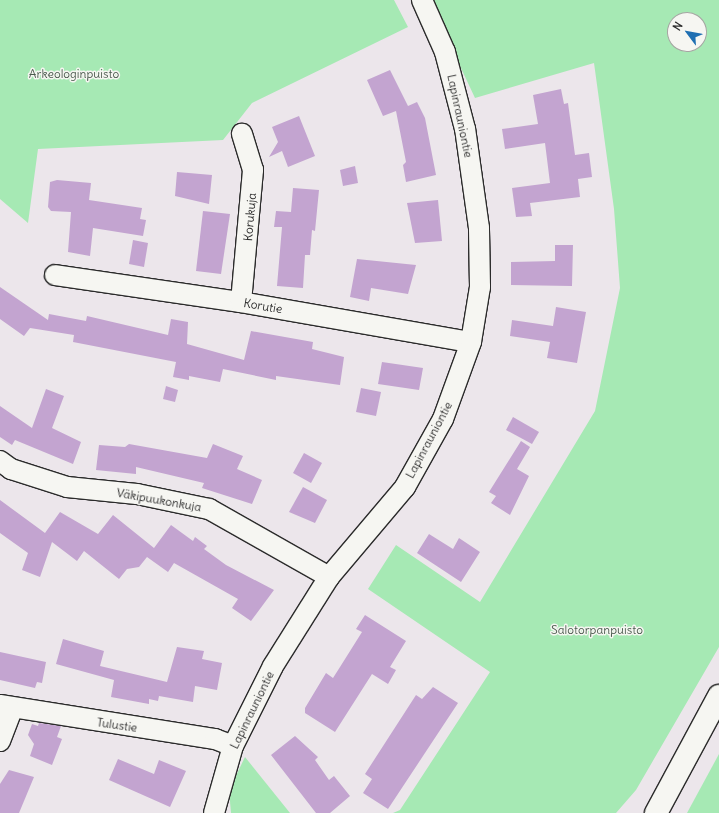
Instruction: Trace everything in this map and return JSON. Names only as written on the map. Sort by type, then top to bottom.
[{"type":"main road","points":[[656,813],[719,696]]},
{"type":"main road","points":[[649,813],[679,772]]},
{"type":"street","name":"Lapinrauniontie","points":[[214,813],[233,746],[273,666],[329,577],[405,487],[443,420],[470,342],[480,288],[479,228],[468,144],[445,52],[422,0]]},
{"type":"street","name":"Korukuja","points":[[241,302],[253,170],[242,134]]},
{"type":"street","name":"Korutie","points":[[55,275],[241,302],[470,342]]},
{"type":"street","name":"Väkipuukonkuja","points":[[0,461],[11,469],[67,487],[137,494],[209,509],[329,577]]},
{"type":"street","name":"Tulustie","points":[[6,708],[215,739],[233,746]]},
{"type":"street","points":[[0,741],[6,708]]},
{"type":"green space","name":"Arkeologinpuisto","points":[[0,0],[394,0],[408,27],[252,103],[223,140],[38,149],[28,223],[0,199]]},
{"type":"green space","name":"Salotorpanpuisto","points":[[429,0],[719,0],[719,647],[636,790],[616,813],[393,813],[400,810],[490,672],[368,589],[396,545],[480,602],[595,411],[620,288],[614,209],[594,63],[475,98]]},
{"type":"green space","points":[[719,754],[719,813],[687,813]]},
{"type":"green space","points":[[245,757],[290,813],[231,813],[229,790]]},
{"type":"building","points":[[390,70],[408,106],[417,102],[425,118],[436,175],[406,182],[403,165],[406,162],[396,111],[383,116],[367,80]]},
{"type":"building","points":[[561,89],[564,104],[568,103],[575,155],[589,153],[592,177],[578,179],[580,197],[530,203],[532,216],[516,217],[512,188],[550,183],[545,143],[505,149],[502,129],[538,124],[533,95]]},
{"type":"building","points":[[299,116],[315,156],[288,167],[282,151],[269,157],[278,142],[272,127]]},
{"type":"building","points":[[355,166],[358,183],[343,186],[340,170]]},
{"type":"building","points":[[177,172],[212,175],[209,204],[175,196]]},
{"type":"building","points":[[57,180],[91,183],[89,200],[142,208],[140,219],[146,220],[143,236],[93,228],[90,256],[68,252],[71,212],[51,211],[48,207],[50,182]]},
{"type":"building","points":[[293,188],[319,190],[315,231],[312,230],[310,255],[305,255],[303,288],[277,286],[282,227],[274,227],[276,211],[291,212]]},
{"type":"building","points":[[438,200],[442,241],[415,243],[407,203]]},
{"type":"building","points":[[203,211],[230,214],[221,274],[196,271]]},
{"type":"building","points":[[133,240],[148,243],[144,267],[129,264]]},
{"type":"building","points":[[555,245],[573,245],[572,286],[511,285],[511,262],[555,261]]},
{"type":"building","points":[[357,259],[416,265],[408,294],[371,288],[369,301],[350,297]]},
{"type":"building","points":[[0,287],[48,320],[49,314],[86,321],[87,316],[168,335],[171,319],[188,322],[187,344],[244,360],[251,331],[313,342],[312,349],[344,357],[340,385],[276,376],[276,380],[223,369],[220,382],[189,376],[189,380],[173,377],[176,362],[73,342],[74,335],[30,328],[24,336],[0,319]]},
{"type":"building","points":[[556,307],[586,312],[577,363],[547,358],[550,342],[510,336],[512,320],[553,326]]},
{"type":"building","points":[[382,362],[423,368],[419,390],[378,384]]},
{"type":"building","points":[[166,386],[178,390],[175,402],[163,399]]},
{"type":"building","points":[[361,388],[381,392],[376,416],[356,412]]},
{"type":"building","points":[[46,389],[64,396],[52,428],[81,442],[73,464],[15,440],[12,445],[0,437],[0,406],[32,428]]},
{"type":"building","points":[[513,417],[539,432],[532,444],[506,430]]},
{"type":"building","points":[[521,441],[530,447],[517,469],[529,476],[510,515],[491,503],[496,496],[489,492]]},
{"type":"building","points":[[129,444],[207,458],[213,444],[243,456],[237,469],[262,480],[252,504],[202,488],[204,483],[136,467],[136,474],[96,470],[99,445],[125,447]]},
{"type":"building","points":[[304,453],[322,463],[311,483],[293,473]]},
{"type":"building","points":[[303,487],[327,500],[315,523],[289,512]]},
{"type":"building","points":[[0,500],[45,533],[60,512],[98,534],[113,515],[154,548],[171,525],[193,541],[195,537],[207,546],[204,549],[226,565],[274,590],[251,621],[232,608],[238,599],[174,563],[168,572],[147,557],[139,567],[127,569],[119,579],[84,551],[77,561],[52,542],[40,577],[22,570],[28,553],[0,533]]},
{"type":"building","points":[[429,534],[453,549],[459,538],[480,552],[461,582],[417,553]]},
{"type":"building","points":[[365,615],[406,641],[390,667],[396,670],[388,684],[372,674],[335,732],[305,713],[305,708],[326,673],[333,678],[362,632],[356,629]]},
{"type":"building","points":[[63,639],[104,651],[100,666],[167,682],[177,647],[204,651],[202,659],[222,663],[217,690],[195,686],[193,702],[159,696],[158,701],[149,699],[149,704],[111,697],[114,680],[56,664]]},
{"type":"building","points":[[0,652],[46,662],[42,683],[37,682],[35,688],[0,680]]},
{"type":"building","points":[[433,687],[458,703],[388,809],[363,793],[372,779],[365,774],[416,695],[422,699]]},
{"type":"building","points":[[39,723],[61,726],[57,737],[62,739],[52,765],[30,756],[34,744],[28,735],[32,724],[38,726]]},
{"type":"building","points":[[295,736],[318,757],[315,760],[329,780],[334,776],[350,796],[330,813],[316,813],[271,755]]},
{"type":"building","points":[[118,759],[154,774],[159,760],[186,771],[170,807],[109,780]]},
{"type":"building","points":[[9,770],[34,777],[19,813],[0,813],[0,784]]}]
